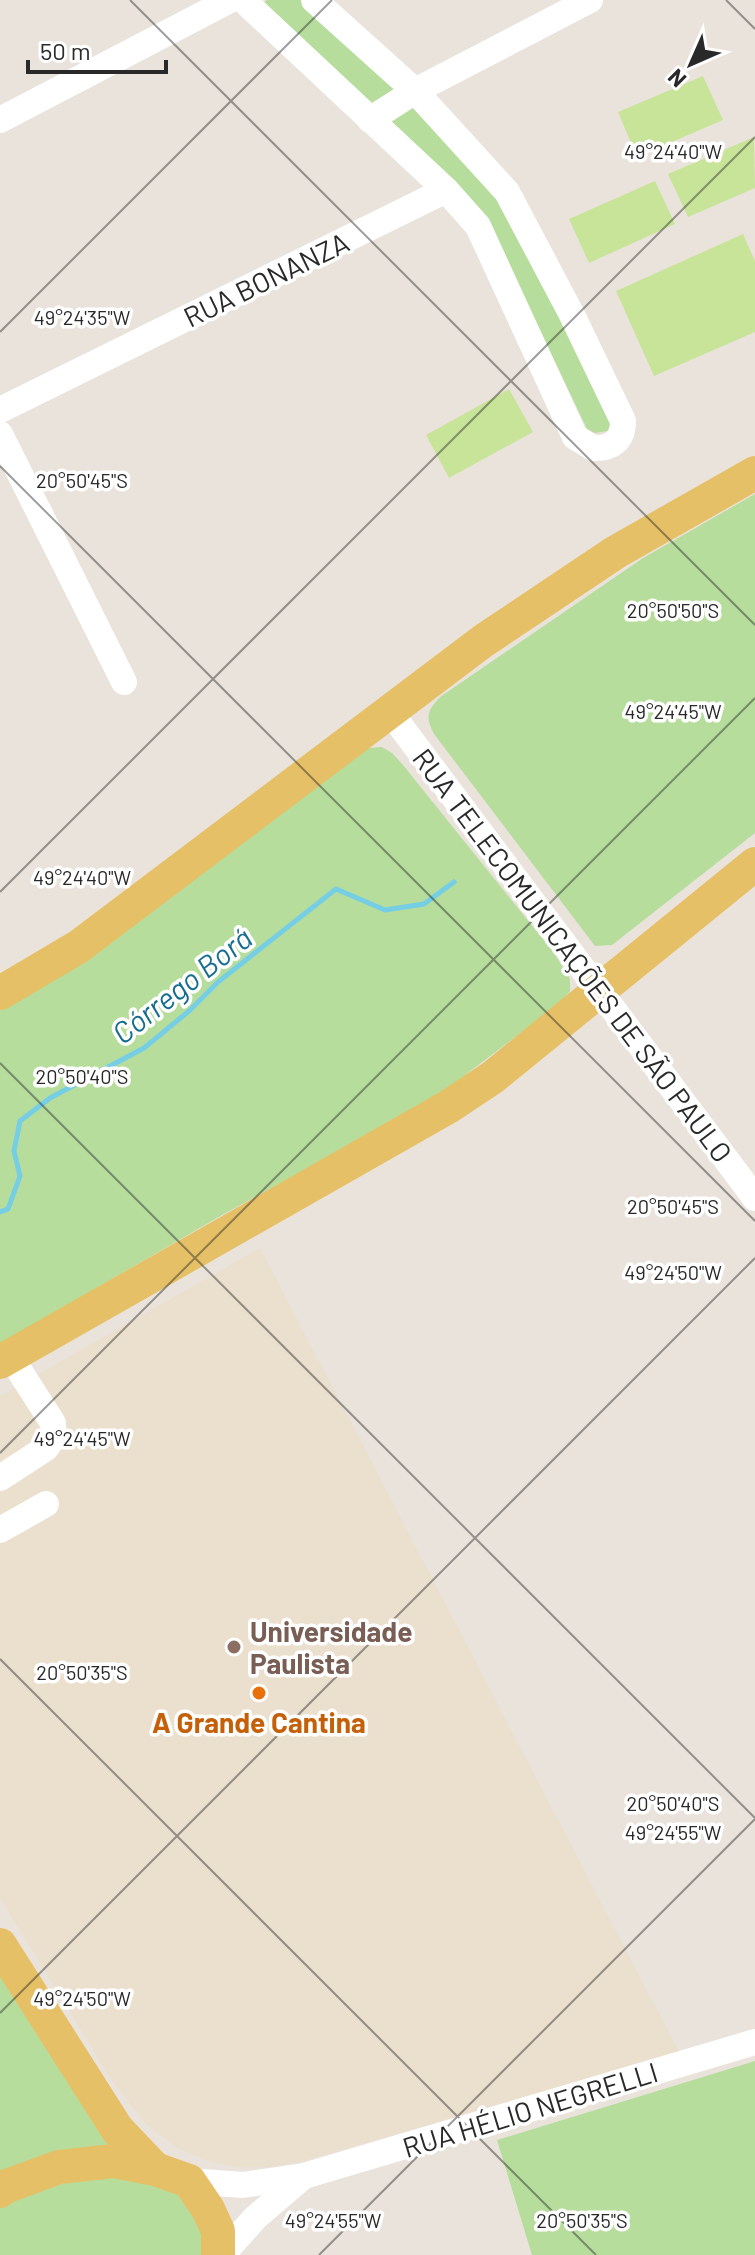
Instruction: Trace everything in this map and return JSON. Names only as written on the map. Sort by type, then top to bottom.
[{"type":"main road","points":[[0,993],[78,947],[483,641],[616,552],[755,473]]},
{"type":"main road","points":[[5,1359],[448,1107],[493,1077],[755,864]]},
{"type":"main road","points":[[0,1945],[117,2129],[155,2169]]},
{"type":"main road","points":[[0,2191],[59,2167],[114,2161],[155,2169],[189,2181],[218,2231],[220,2255]]},
{"type":"street","points":[[0,120],[230,0]]},
{"type":"street","points":[[243,0],[446,190],[478,226],[575,437],[593,448],[614,444],[620,438],[623,421],[572,315],[507,192],[415,91],[314,0]]},
{"type":"street","points":[[370,120],[415,91],[590,0]]},
{"type":"street","name":"RUA BONANZA","points":[[0,410],[446,190]]},
{"type":"street","points":[[0,434],[124,682]]},
{"type":"street","name":"RUA TELECOMUNICAÇÕES DE SÃO PAULO","points":[[390,712],[755,1198]]},
{"type":"street","points":[[0,1478],[46,1448],[54,1437],[53,1423],[5,1359]]},
{"type":"street","points":[[0,1529],[46,1504]]},
{"type":"street","name":"RUA HÉLIO NEGRELLI","points":[[189,2181],[243,2185],[304,2176],[755,2042]]},
{"type":"street","name":"RUA HÉLIO NEGRELLI","points":[[220,2255],[255,2218],[304,2176]]},
{"type":"shaded area","name":"Universidade Paulista","points":[[260,1248],[679,2052],[300,2162],[271,2167],[238,2167],[208,2161],[177,2148],[145,2123],[111,2079],[0,1898],[0,1396]]},
{"type":"green space","points":[[267,0],[305,0],[398,87],[363,108],[262,4]]},
{"type":"green space","points":[[703,76],[723,120],[637,157],[618,112]]},
{"type":"green space","points":[[412,99],[501,198],[615,419],[608,431],[595,433],[587,429],[492,229],[385,125]]},
{"type":"green space","points":[[754,137],[755,188],[688,217],[668,174]]},
{"type":"green space","points":[[655,181],[675,224],[589,263],[569,219]]},
{"type":"green space","points":[[743,234],[755,261],[755,332],[654,376],[616,291]]},
{"type":"green space","points":[[509,389],[533,432],[449,478],[426,435]]},
{"type":"green space","points":[[755,494],[755,833],[612,945],[595,946],[434,734],[429,723],[430,710],[440,697],[643,558]]},
{"type":"green space","points":[[382,747],[403,765],[554,953],[570,979],[570,991],[560,1003],[432,1100],[222,1215],[0,1344],[0,1007],[368,748]]},
{"type":"green space","points":[[0,1966],[124,2153],[0,2183]]},
{"type":"green space","points":[[755,2061],[755,2255],[532,2255],[497,2140]]},
{"type":"green space","points":[[107,2174],[179,2190],[197,2208],[208,2255],[0,2255],[0,2207],[39,2189]]},
{"type":"waterway","name":"Córrego Borá","points":[[0,1212],[8,1209],[20,1176],[14,1151],[20,1121],[50,1098],[144,1048],[218,982],[336,889],[385,910],[424,904],[454,882]]},
{"type":"place","name":"Universidade Paulista","points":[[234,1647]]},
{"type":"place","name":"A Grande Cantina","points":[[259,1693]]}]
